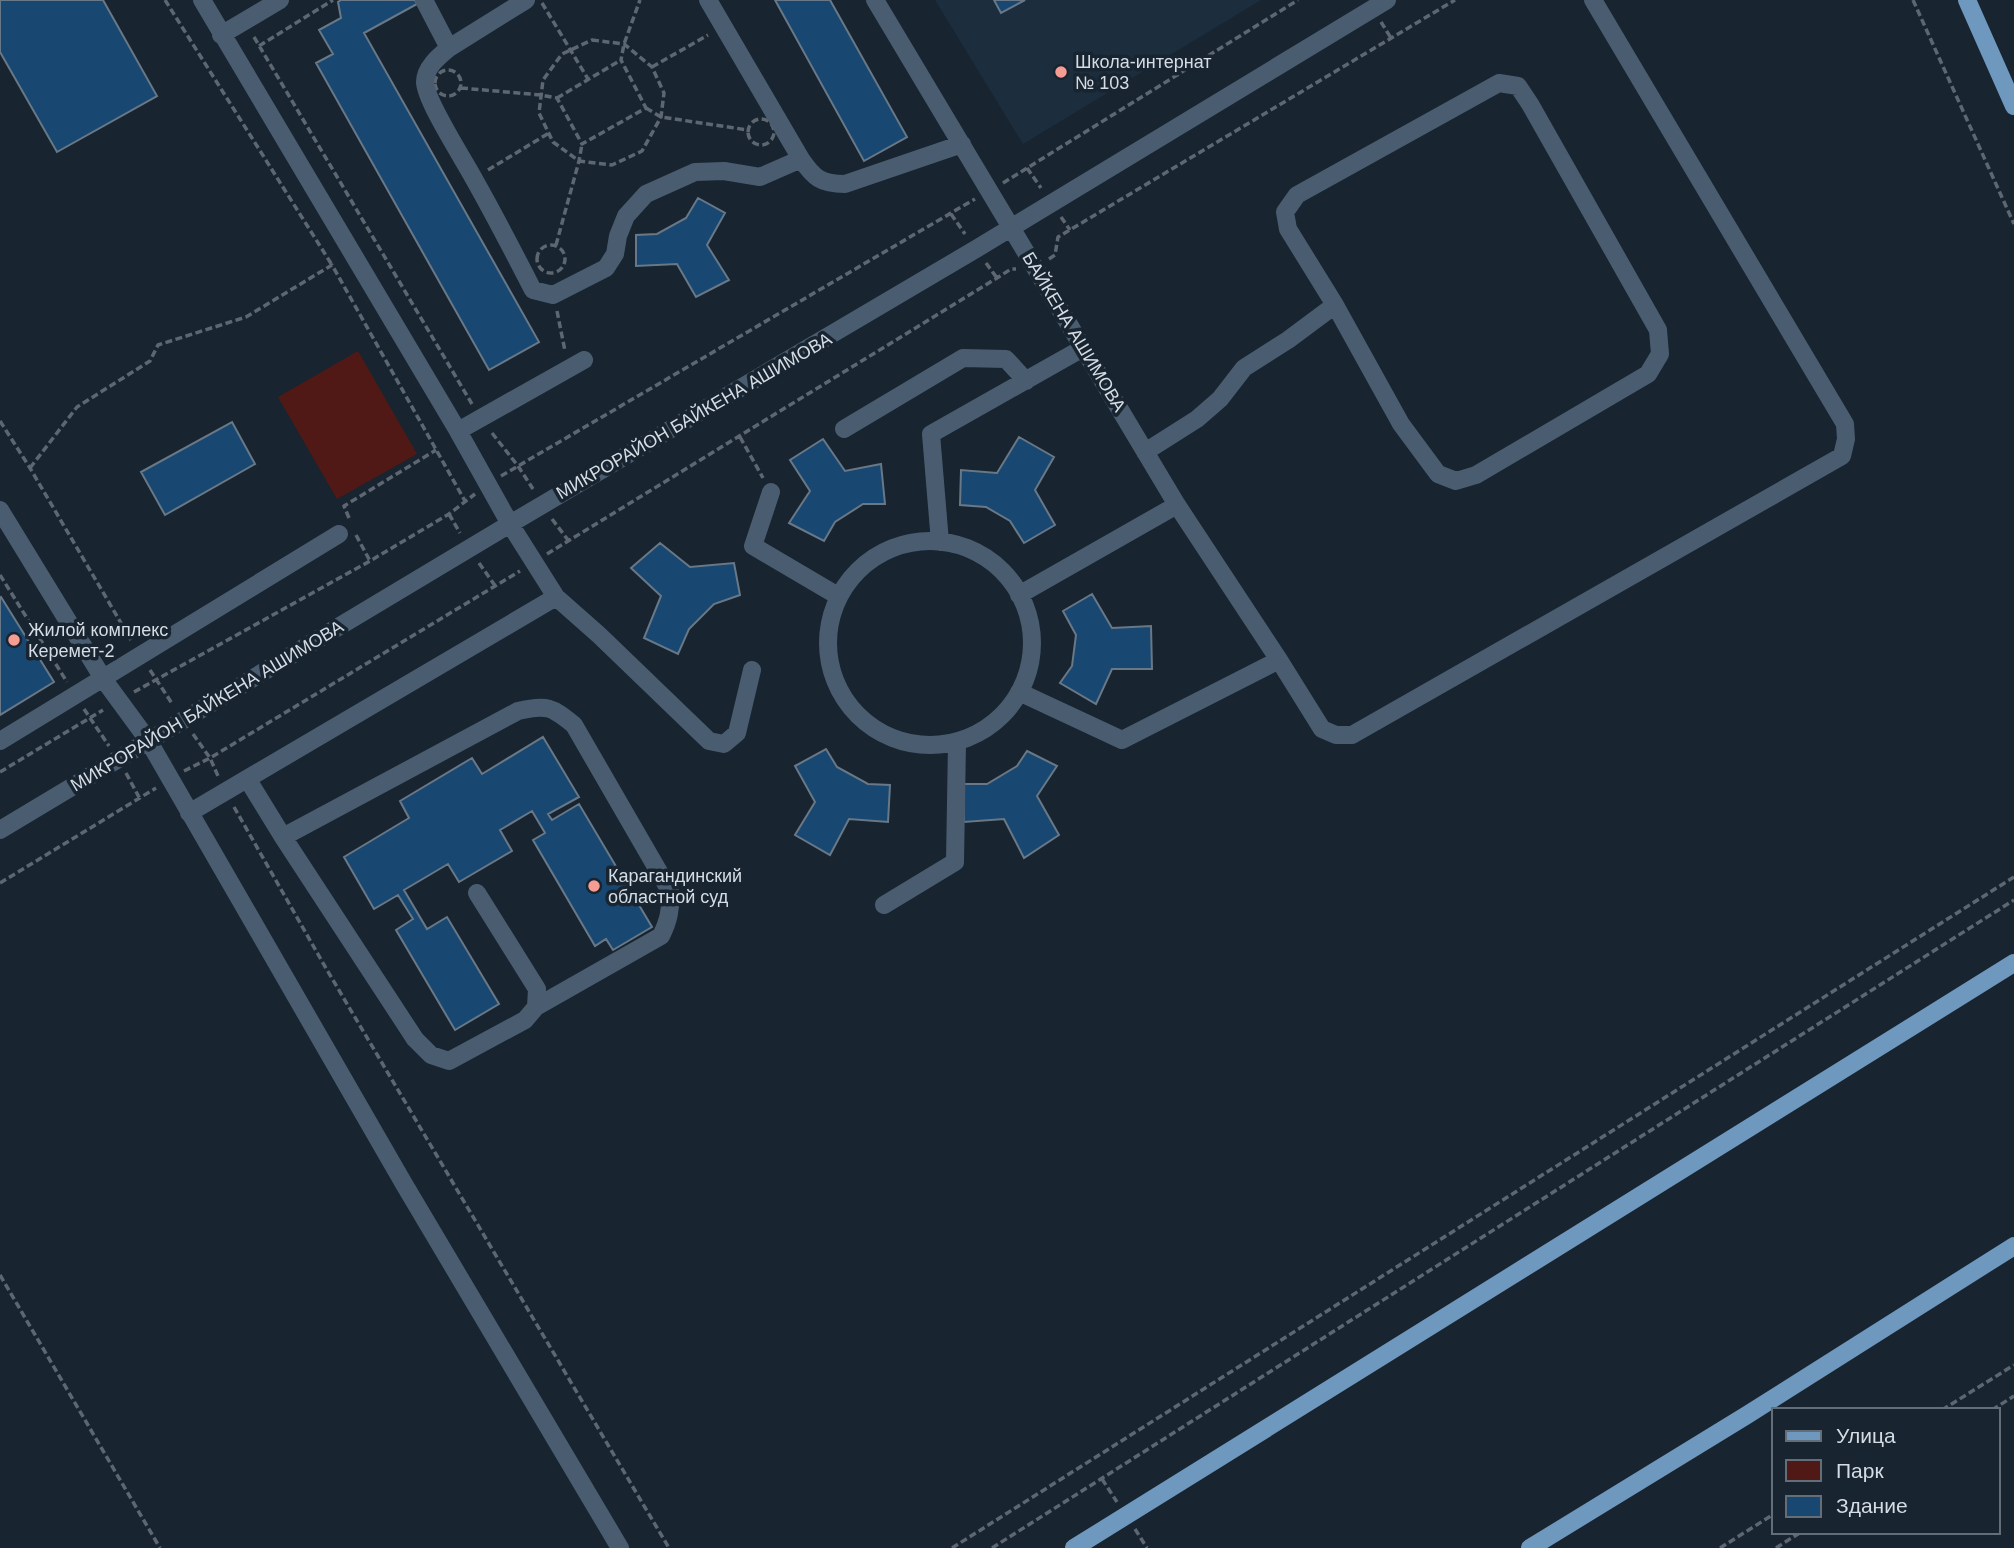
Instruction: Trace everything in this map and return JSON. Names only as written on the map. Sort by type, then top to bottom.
[{"type":"main road","points":[[1967,0],[2014,106]]},
{"type":"main road","points":[[1074,1548],[2014,963]]},
{"type":"main road","points":[[1530,1548],[2014,1246]]},
{"type":"street","points":[[202,0],[458,431],[510,524],[556,597],[709,741],[724,744],[737,733],[752,670]]},
{"type":"street","points":[[221,35],[280,0]]},
{"type":"street","points":[[424,0],[449,48]]},
{"type":"street","points":[[526,0],[435,59],[425,81],[428,97],[533,290],[553,295],[606,268],[615,254],[618,236],[626,216],[646,194],[695,172],[724,171],[760,177],[801,159]]},
{"type":"street","points":[[708,0],[801,159],[811,174],[828,184],[845,184],[962,144]]},
{"type":"street","name":"БАЙКЕНА АШИМОВА","points":[[876,0],[1177,505],[1322,729],[1336,735],[1352,735],[1842,456],[1846,439],[1845,424],[1593,0]]},
{"type":"street","name":"МИКРОРАЙОН БАЙКЕНА АШИМОВА","points":[[0,830],[1012,227],[1387,0]]},
{"type":"street","points":[[1499,83],[1518,86],[1536,116],[1658,330],[1660,354],[1648,374],[1476,475],[1456,481],[1438,474],[1401,424],[1335,305],[1288,229],[1285,212],[1297,195],[1499,83]]},
{"type":"street","points":[[1144,452],[1197,419],[1220,399],[1244,368],[1335,305]]},
{"type":"street","points":[[940,542],[931,434],[1083,348]]},
{"type":"street","points":[[844,429],[963,358],[1006,359],[1026,381]]},
{"type":"street","points":[[458,431],[576,364]]},
{"type":"street","points":[[771,492],[753,546],[838,596]]},
{"type":"street","points":[[1020,595],[1177,505]]},
{"type":"street","points":[[0,510],[104,680],[148,740],[411,1196],[620,1548]]},
{"type":"street","points":[[0,741],[104,680],[339,534]]},
{"type":"street","points":[[919,541],[953,542],[985,556],[1010,578],[1020,595],[1027,608],[1033,641],[1028,675],[1013,705],[988,729],[957,743],[923,746],[890,739],[861,720],[840,694],[828,662],[827,628],[838,596],[858,569],[886,550],[919,541]]},
{"type":"street","points":[[189,813],[556,597]]},
{"type":"street","points":[[1020,692],[1122,740],[1279,660]]},
{"type":"street","points":[[248,780],[283,837],[415,1039],[431,1055],[449,1060],[525,1020],[536,1007],[661,936],[671,909],[670,891],[574,725],[557,711],[538,706],[517,711],[283,837]]},
{"type":"street","points":[[884,905],[955,862],[957,743]]},
{"type":"street","points":[[477,893],[537,989],[536,1007]]},
{"type":"path","points":[[166,0],[332,265],[465,501]]},
{"type":"path","points":[[259,46],[333,0]]},
{"type":"path","points":[[540,0],[588,79]]},
{"type":"path","points":[[640,0],[621,60],[646,108],[661,117],[748,130]]},
{"type":"path","points":[[0,772],[118,700],[370,561],[449,514],[487,484],[990,191],[1298,0]]},
{"type":"path","points":[[0,883],[169,779],[209,758],[496,587],[568,540],[1011,269],[1035,267],[1055,255],[1058,237],[1455,0]]},
{"type":"path","points":[[1913,0],[2014,223]]},
{"type":"path","points":[[245,21],[481,418],[519,466]]},
{"type":"path","points":[[652,67],[723,27]]},
{"type":"path","points":[[592,40],[624,44],[652,67],[664,93],[661,117],[642,151],[612,164],[579,161],[553,142],[540,113],[543,80],[562,54],[592,40]]},
{"type":"path","points":[[461,88],[557,98],[621,60]]},
{"type":"path","points":[[446,69],[453,70],[462,80],[461,88],[451,96],[443,96],[435,85],[436,78],[446,69]]},
{"type":"path","points":[[556,245],[582,144],[557,98]]},
{"type":"path","points":[[582,144],[646,108]]},
{"type":"path","points":[[758,118],[771,123],[774,129],[769,142],[763,145],[750,140],[748,130],[752,121],[758,118]]},
{"type":"path","points":[[474,178],[549,133]]},
{"type":"path","points":[[548,244],[556,245],[562,249],[565,264],[553,273],[546,272],[539,268],[537,253],[541,247],[548,244]]},
{"type":"path","points":[[30,468],[77,407],[150,361],[158,345],[246,317],[332,265]]},
{"type":"path","points":[[553,295],[576,364]]},
{"type":"path","points":[[0,421],[141,656],[209,758],[225,793],[327,970],[669,1548]]},
{"type":"path","points":[[740,437],[771,492]]},
{"type":"path","points":[[370,561],[344,506],[436,450]]},
{"type":"path","points":[[0,575],[90,719]]},
{"type":"path","points":[[952,1548],[2014,877]]},
{"type":"path","points":[[992,1548],[2014,900]]},
{"type":"path","points":[[0,1275],[160,1548]]},
{"type":"path","points":[[1944,1408],[2014,1364]]},
{"type":"path","points":[[1995,1408],[2014,1396]]},
{"type":"path","points":[[1720,1548],[1772,1515]]},
{"type":"path","points":[[1776,1548],[1798,1534]]},
{"type":"shaded area","name":"Школа-интернат № 103","points":[[935,0],[1261,0],[1023,144]]},
{"type":"green space","points":[[358,351],[417,454],[337,499],[278,397]]},
{"type":"building","points":[[0,0],[103,0],[157,96],[57,152],[0,52]]},
{"type":"building","points":[[415,0],[417,4],[364,33],[539,342],[489,370],[316,63],[333,54],[319,30],[341,18],[338,2]]},
{"type":"building","points":[[775,0],[830,0],[907,137],[864,161]]},
{"type":"building","points":[[994,0],[1025,0],[1001,13]]},
{"type":"building","points":[[698,198],[725,213],[707,245],[729,280],[696,297],[677,264],[636,266],[636,235],[657,234],[686,218]]},
{"type":"building","points":[[232,422],[255,464],[165,515],[141,472]]},
{"type":"building","points":[[1019,437],[1054,457],[1035,490],[1055,525],[1024,543],[1010,521],[986,507],[960,505],[961,470],[997,473]]},
{"type":"building","points":[[823,439],[845,471],[881,464],[885,504],[863,504],[835,522],[824,541],[789,523],[810,491],[790,460]]},
{"type":"building","points":[[660,543],[690,567],[734,563],[740,595],[714,604],[689,629],[678,654],[644,638],[661,596],[631,568]]},
{"type":"building","points":[[1092,594],[1112,628],[1151,626],[1152,669],[1112,669],[1096,704],[1060,683],[1072,666],[1076,635],[1063,611]]},
{"type":"building","name":"Жилой комплекс Керемет-2","points":[[0,598],[54,682],[0,715]]},
{"type":"building","name":"Карагандинский областной суд","points":[[543,737],[579,797],[548,814],[552,820],[579,804],[652,927],[613,950],[606,939],[595,946],[533,840],[545,833],[532,811],[500,830],[512,851],[459,882],[448,864],[404,890],[427,929],[447,917],[499,1004],[455,1030],[396,930],[413,919],[398,895],[374,909],[344,857],[409,818],[400,801],[472,758],[482,774]]},
{"type":"building","points":[[826,749],[837,767],[868,784],[890,785],[888,822],[849,819],[830,855],[795,835],[815,802],[795,766]]},
{"type":"building","points":[[1027,751],[1057,766],[1037,796],[1059,835],[1024,858],[1004,819],[964,822],[963,784],[987,784],[1017,766]]},
{"type":"place","name":"Школа-интернат № 103","points":[[1061,72]]},
{"type":"place","name":"Жилой комплекс Керемет-2","points":[[14,640]]},
{"type":"place","name":"Карагандинский областной суд","points":[[594,886]]}]
